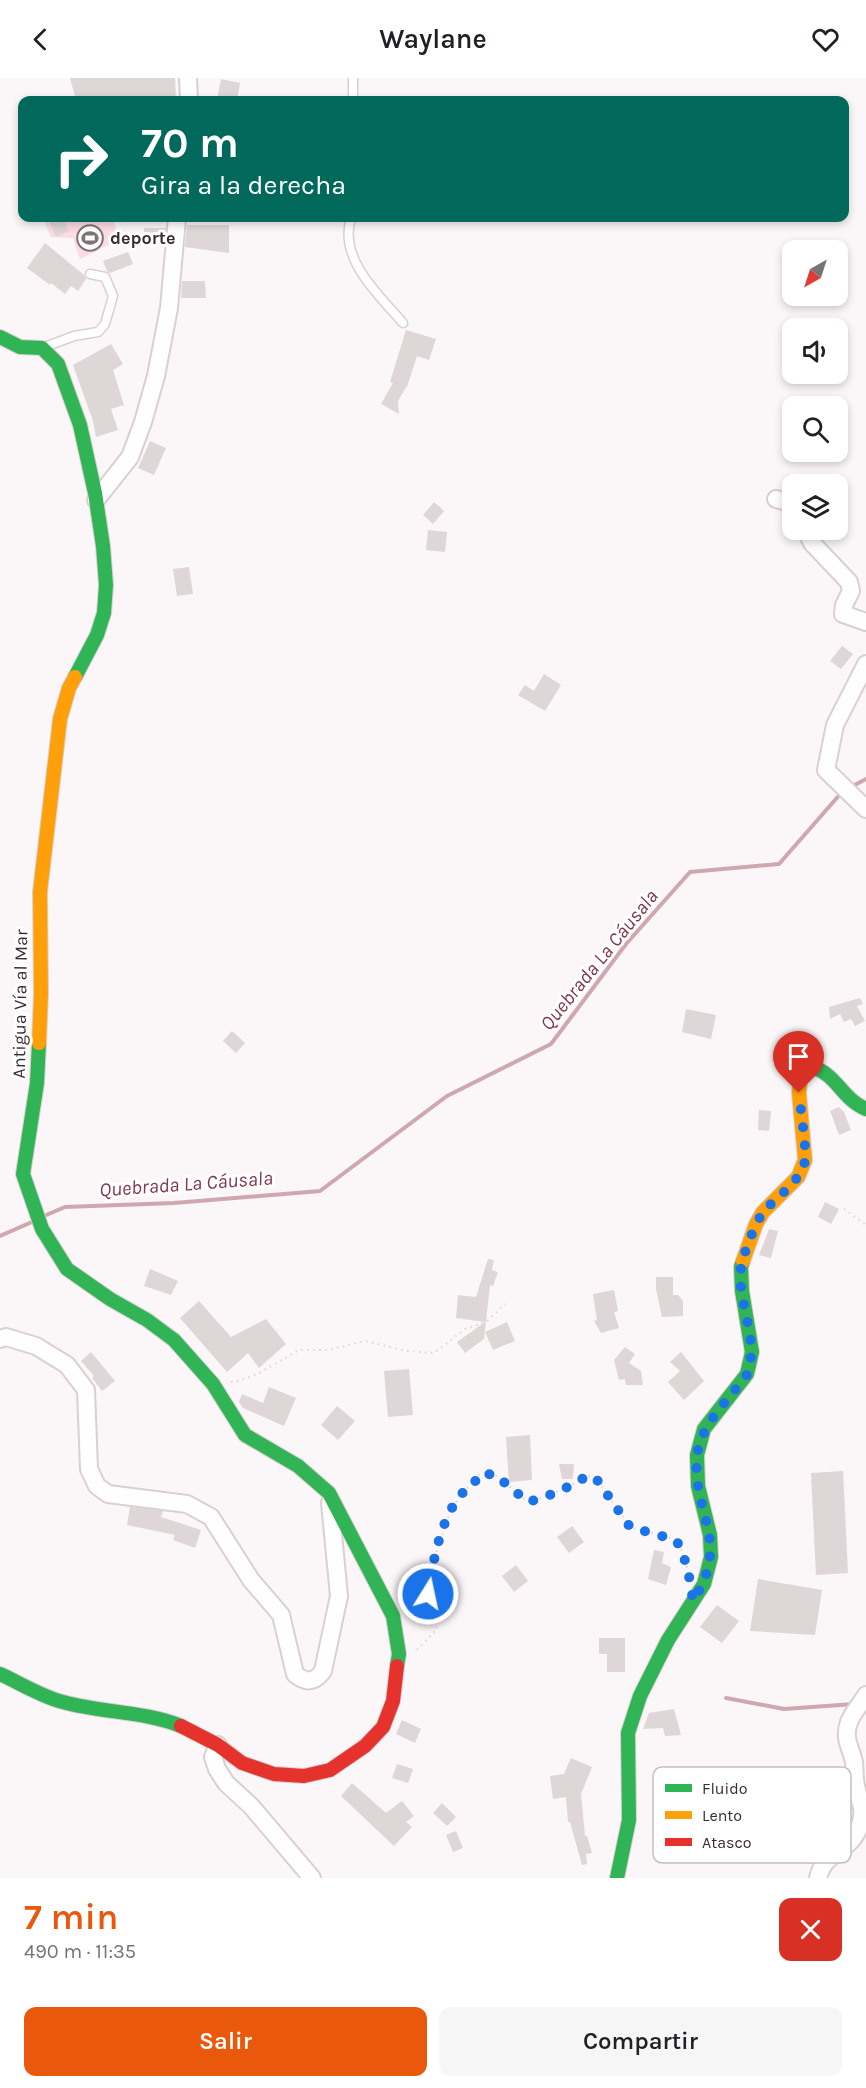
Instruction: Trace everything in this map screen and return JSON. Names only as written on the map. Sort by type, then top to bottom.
[{"type":"main road","points":[[0,337],[20,347],[42,348]]},
{"type":"main road","name":"Antigua Vía al Mar","points":[[0,1674],[61,1702],[116,1713],[138,1714],[179,1725],[218,1745],[242,1763],[274,1774],[304,1776],[330,1770],[366,1746],[383,1726],[393,1701],[399,1664],[393,1616],[329,1493],[298,1466],[270,1452],[245,1434],[213,1384],[174,1340],[67,1269],[41,1227],[23,1174],[37,1083],[40,892],[60,719],[69,688],[97,635],[104,613],[106,585],[96,500],[80,425],[58,364],[42,348]]},
{"type":"main road","points":[[616,1878],[622,1860],[629,1820],[628,1733],[640,1696],[668,1640],[704,1584],[711,1557],[710,1535],[698,1485],[697,1455],[704,1429],[747,1374],[752,1352],[742,1291],[741,1267],[756,1224],[763,1212],[798,1177],[805,1160],[799,1093],[801,1076],[813,1067],[824,1069],[849,1099],[860,1107],[866,1108]]},
{"type":"street","points":[[188,78],[189,96]]},
{"type":"street","points":[[96,500],[130,457],[143,422],[156,376],[169,308],[177,222]]},
{"type":"street","points":[[776,499],[782,500]]},
{"type":"street","points":[[811,540],[849,582],[851,591],[844,605],[843,614],[866,622]]},
{"type":"street","points":[[866,664],[835,725],[825,770],[866,809]]},
{"type":"street","points":[[0,1339],[6,1338],[36,1346],[67,1365],[86,1390],[89,1469],[97,1486],[108,1494],[187,1503],[211,1517],[251,1580],[281,1615],[295,1674],[302,1680],[318,1679],[323,1671],[339,1596],[329,1493]]},
{"type":"street","points":[[851,1842],[859,1829],[863,1807],[858,1795],[854,1760],[848,1747],[848,1724],[866,1695]]},
{"type":"street","points":[[218,1745],[213,1757],[226,1783],[251,1806],[312,1878]]},
{"type":"street","points":[[818,1878],[824,1863]]},
{"type":"lane","points":[[353,78],[353,96]]},
{"type":"lane","points":[[350,222],[350,248],[362,276],[404,323]]},
{"type":"lane","points":[[42,348],[74,336],[99,332],[105,324],[114,296],[105,277],[90,273]]},
{"type":"path","points":[[844,1209],[866,1225]]},
{"type":"path","points":[[213,1384],[239,1381],[260,1373],[299,1350],[328,1350],[365,1341],[407,1351],[434,1353],[465,1329],[486,1322],[505,1304]]},
{"type":"path","points":[[399,1664],[417,1650],[437,1629],[428,1594],[433,1563],[450,1512],[464,1490],[474,1484],[478,1475],[494,1474],[528,1502],[551,1495],[587,1476],[595,1477],[630,1527],[676,1540],[688,1571],[693,1601]]},
{"type":"shaded area","name":"deporte","points":[[45,222],[114,222],[119,240],[80,259],[73,238],[51,237]]},
{"type":"building","points":[[70,78],[175,78],[176,96],[75,96]]},
{"type":"building","points":[[221,79],[240,83],[238,96],[218,96]]},
{"type":"building","points":[[50,222],[65,222],[69,231],[56,237]]},
{"type":"building","points":[[187,225],[229,225],[229,253],[185,247]]},
{"type":"building","points":[[144,228],[166,228],[164,245],[145,245]]},
{"type":"building","points":[[45,243],[84,275],[86,279],[78,291],[71,286],[65,294],[27,268]]},
{"type":"building","points":[[128,252],[133,264],[110,273],[107,271],[103,261]]},
{"type":"building","points":[[182,281],[205,281],[206,298],[181,298]]},
{"type":"building","points":[[406,330],[436,339],[429,360],[417,356],[407,387],[398,401],[399,414],[381,404],[393,383],[390,382]]},
{"type":"building","points":[[111,344],[123,364],[113,370],[124,405],[111,409],[118,430],[96,437],[93,421],[73,365]]},
{"type":"building","points":[[150,441],[166,448],[154,475],[138,468]]},
{"type":"building","points":[[434,502],[444,511],[433,524],[423,515]]},
{"type":"building","points":[[428,530],[447,532],[445,552],[426,550]]},
{"type":"building","points":[[189,567],[193,594],[177,596],[173,569]]},
{"type":"building","points":[[842,646],[853,654],[841,669],[830,661]]},
{"type":"building","points":[[544,674],[561,685],[545,711],[518,695],[525,685],[534,691]]},
{"type":"building","points":[[860,998],[863,1004],[857,1006],[865,1021],[855,1026],[851,1019],[844,1022],[840,1014],[830,1019],[829,1007]]},
{"type":"building","points":[[686,1009],[716,1015],[711,1039],[682,1032]]},
{"type":"building","points":[[232,1031],[245,1043],[236,1053],[223,1041]]},
{"type":"building","points":[[839,1107],[844,1112],[851,1130],[839,1135],[830,1111]]},
{"type":"building","points":[[759,1110],[771,1111],[769,1131],[758,1130]]},
{"type":"building","points":[[825,1202],[839,1209],[831,1224],[818,1217]]},
{"type":"building","points":[[769,1229],[778,1231],[771,1258],[759,1255]]},
{"type":"building","points":[[488,1259],[494,1260],[492,1270],[498,1272],[493,1286],[490,1285],[484,1339],[465,1353],[457,1342],[485,1322],[456,1318],[458,1295],[476,1297]]},
{"type":"building","points":[[150,1269],[178,1281],[171,1295],[144,1286]]},
{"type":"building","points":[[656,1277],[673,1277],[673,1295],[678,1295],[683,1301],[683,1316],[662,1317]]},
{"type":"building","points":[[614,1290],[618,1311],[614,1312],[619,1328],[601,1333],[594,1321],[597,1320],[593,1294]]},
{"type":"building","points":[[199,1301],[231,1337],[266,1319],[286,1344],[259,1368],[248,1353],[227,1372],[180,1318]]},
{"type":"building","points":[[507,1322],[515,1341],[493,1350],[485,1332]]},
{"type":"building","points":[[625,1347],[635,1354],[629,1363],[641,1371],[643,1385],[626,1385],[625,1379],[619,1380],[614,1360]]},
{"type":"building","points":[[91,1352],[115,1381],[102,1391],[92,1378],[94,1376],[81,1361]]},
{"type":"building","points":[[681,1352],[704,1381],[684,1400],[668,1382],[680,1371],[670,1362]]},
{"type":"building","points":[[409,1369],[413,1415],[388,1417],[384,1371]]},
{"type":"building","points":[[269,1387],[296,1398],[284,1426],[243,1408],[239,1402],[242,1394],[263,1403]]},
{"type":"building","points":[[337,1406],[355,1421],[338,1440],[321,1425]]},
{"type":"building","points":[[530,1435],[532,1480],[509,1482],[506,1437]]},
{"type":"building","points":[[559,1464],[574,1464],[573,1479],[562,1479]]},
{"type":"building","points":[[843,1471],[848,1573],[816,1575],[811,1473]]},
{"type":"building","points":[[130,1507],[163,1511],[161,1517],[201,1530],[195,1548],[173,1540],[175,1535],[127,1525]]},
{"type":"building","points":[[572,1526],[584,1542],[569,1553],[557,1537]]},
{"type":"building","points":[[654,1550],[664,1552],[662,1563],[671,1567],[666,1585],[648,1579]]},
{"type":"building","points":[[516,1565],[528,1581],[514,1592],[502,1576]]},
{"type":"building","points":[[758,1579],[822,1590],[815,1635],[750,1631]]},
{"type":"building","points":[[717,1605],[739,1621],[722,1643],[700,1627]]},
{"type":"building","points":[[599,1638],[625,1638],[625,1672],[607,1672],[607,1654],[599,1654]]},
{"type":"building","points":[[674,1709],[681,1735],[665,1736],[663,1728],[643,1729],[649,1713]]},
{"type":"building","points":[[402,1720],[421,1729],[415,1743],[396,1734]]},
{"type":"building","points":[[571,1758],[592,1767],[581,1794],[585,1836],[587,1836],[592,1853],[586,1854],[587,1864],[582,1865],[570,1822],[568,1822],[566,1797],[553,1799],[550,1776],[564,1774]]},
{"type":"building","points":[[397,1764],[413,1769],[408,1783],[392,1778]]},
{"type":"building","points":[[352,1783],[386,1813],[402,1801],[414,1816],[406,1822],[412,1827],[394,1846],[341,1796]]},
{"type":"building","points":[[442,1803],[456,1817],[447,1826],[433,1813]]},
{"type":"building","points":[[456,1831],[463,1848],[453,1852],[446,1835]]},
{"type":"waterway","name":"Quebrada La Cáusala","points":[[851,787],[866,779]]},
{"type":"waterway","name":"Quebrada La Cáusala","points":[[44,1216],[65,1207],[174,1203],[320,1191],[447,1096],[551,1044],[626,944],[690,872],[779,864],[842,792]]},
{"type":"waterway","name":"Quebrada La Cáusala","points":[[0,1236],[32,1222]]},
{"type":"waterway","points":[[726,1698],[784,1709],[854,1704]]},
{"type":"traffic: fast","points":[[0,337],[20,347],[42,348],[58,364],[80,425],[95,493],[106,585],[104,613],[97,635],[75,677]]},
{"type":"traffic: fast","points":[[39,1043],[37,1083],[23,1174],[42,1229],[67,1269],[174,1340],[213,1384],[245,1435],[298,1466],[329,1493],[393,1616],[399,1654],[397,1666]]},
{"type":"traffic: fast","points":[[800,1082],[801,1076],[813,1067],[828,1076],[851,1100],[866,1109]]},
{"type":"traffic: fast","points":[[617,1878],[629,1820],[628,1733],[640,1696],[668,1640],[704,1584],[711,1557],[710,1535],[698,1486],[697,1455],[704,1429],[747,1374],[752,1352],[742,1291],[743,1261]]},
{"type":"traffic: fast","points":[[0,1674],[55,1700],[78,1706],[152,1717],[181,1726]]},
{"type":"traffic: slow","points":[[39,1043],[40,892],[60,719],[69,688],[75,677]]},
{"type":"traffic: slow","points":[[743,1261],[756,1224],[763,1212],[798,1177],[805,1160],[800,1082]]},
{"type":"traffic: jam","points":[[181,1726],[218,1745],[242,1763],[274,1774],[304,1776],[330,1770],[365,1746],[383,1727],[393,1701],[397,1666]]},
{"type":"place","name":"deporte","points":[[90,238]]},
{"type":"route","points":[[428,1594],[433,1563],[450,1512],[464,1490],[474,1484],[478,1475],[494,1474],[528,1502],[551,1495],[587,1476],[595,1477],[630,1527],[676,1540],[688,1571],[693,1601],[704,1584],[711,1557],[710,1535],[698,1485],[697,1455],[704,1429],[747,1374],[752,1352],[742,1291],[741,1267],[756,1224],[763,1212],[798,1177],[805,1160],[799,1093]]}]
